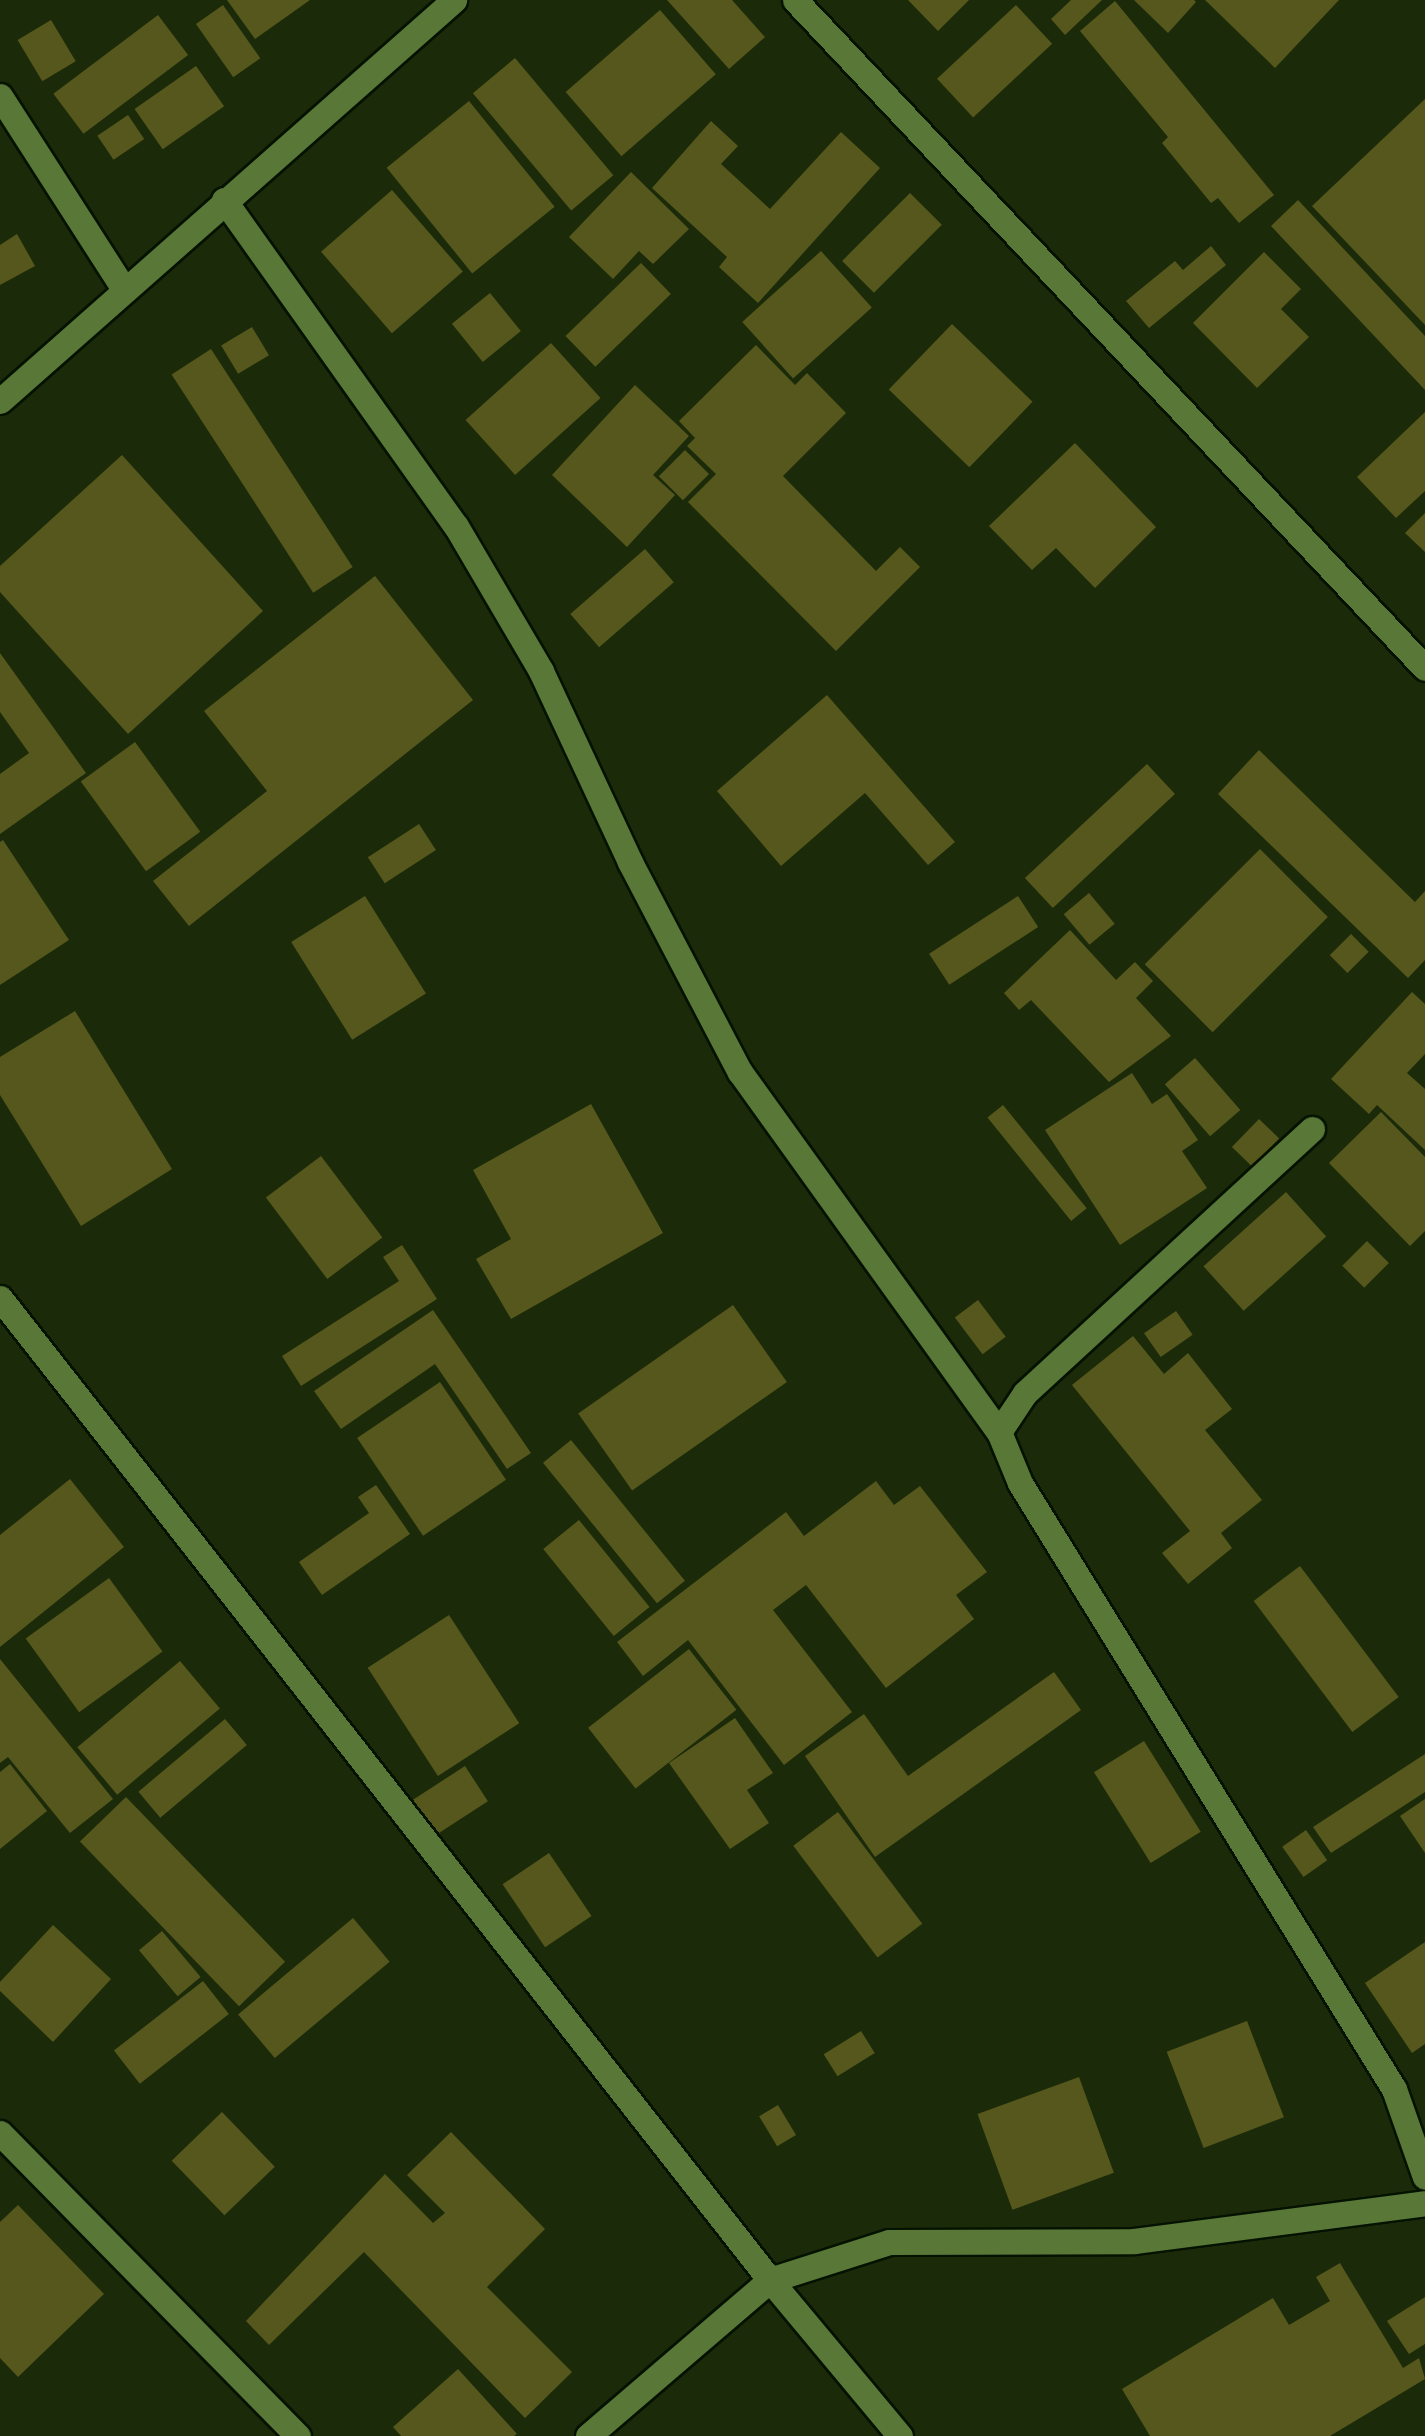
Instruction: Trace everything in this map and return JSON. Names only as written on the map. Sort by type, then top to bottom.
[{"type":"street","points":[[0,400],[454,0]]},
{"type":"street","points":[[795,0],[1425,668]]},
{"type":"street","points":[[0,96],[124,289]]},
{"type":"street","points":[[224,200],[465,542],[542,671],[630,862],[740,1072],[998,1432],[1020,1482],[1394,2088],[1425,2177]]},
{"type":"street","points":[[998,1432],[1025,1394],[1312,1129]]},
{"type":"street","points":[[0,1298],[770,2280],[900,2436]]},
{"type":"street","points":[[0,2133],[298,2436]]},
{"type":"street","points":[[588,2436],[770,2280],[889,2242],[1134,2242],[1425,2203]]},
{"type":"building","points":[[227,0],[310,0],[255,39]]},
{"type":"building","points":[[667,0],[732,0],[765,37],[729,69]]},
{"type":"building","points":[[908,0],[969,0],[938,31]]},
{"type":"building","points":[[1071,0],[1102,0],[1065,35],[1051,19]]},
{"type":"building","points":[[1134,0],[1194,0],[1196,2],[1168,33]]},
{"type":"building","points":[[1205,0],[1339,0],[1275,68]]},
{"type":"building","points":[[1115,1],[1274,195],[1239,223],[1218,198],[1211,203],[1162,143],[1168,137],[1080,31]]},
{"type":"building","points":[[223,5],[260,58],[233,77],[196,24]]},
{"type":"building","points":[[1016,5],[1052,44],[973,117],[937,79]]},
{"type":"building","points":[[660,10],[716,74],[621,156],[566,92]]},
{"type":"building","points":[[158,15],[188,55],[83,134],[53,94]]},
{"type":"building","points":[[51,20],[76,61],[42,81],[18,40]]},
{"type":"building","points":[[515,58],[613,175],[571,211],[473,93]]},
{"type":"building","points":[[196,66],[224,106],[163,149],[135,109]]},
{"type":"building","points":[[1425,99],[1425,325],[1312,206]]},
{"type":"building","points":[[469,101],[555,207],[472,273],[387,168]]},
{"type":"building","points":[[128,115],[144,139],[114,160],[97,136]]},
{"type":"building","points":[[711,121],[738,146],[721,164],[770,209],[841,132],[880,168],[758,303],[719,267],[727,257],[652,188]]},
{"type":"building","points":[[631,172],[689,229],[653,264],[639,251],[613,279],[569,237]]},
{"type":"building","points":[[392,190],[463,272],[392,333],[321,252]]},
{"type":"building","points":[[910,193],[942,225],[874,293],[842,261]]},
{"type":"building","points":[[1298,200],[1425,336],[1425,390],[1271,226]]},
{"type":"building","points":[[17,234],[35,266],[0,285],[0,245]]},
{"type":"building","points":[[1211,246],[1226,265],[1149,328],[1126,301],[1175,261],[1183,270]]},
{"type":"building","points":[[821,251],[872,307],[793,378],[742,322]]},
{"type":"building","points":[[1264,252],[1301,289],[1281,309],[1309,337],[1257,388],[1193,323]]},
{"type":"building","points":[[641,263],[671,294],[595,367],[565,336]]},
{"type":"building","points":[[490,293],[521,331],[483,362],[452,324]]},
{"type":"building","points":[[952,324],[1033,402],[969,467],[889,389]]},
{"type":"building","points":[[252,327],[269,355],[238,374],[221,346]]},
{"type":"building","points":[[551,343],[601,398],[515,475],[466,420]]},
{"type":"building","points":[[756,345],[795,385],[807,373],[846,413],[783,476],[876,571],[900,547],[920,567],[836,651],[688,502],[716,474],[687,446],[695,438],[679,421]]},
{"type":"building","points":[[211,349],[353,567],[313,593],[172,375]]},
{"type":"building","points":[[635,385],[689,436],[653,475],[675,495],[627,547],[552,475]]},
{"type":"building","points":[[1425,412],[1425,491],[1396,518],[1357,477]]},
{"type":"building","points":[[1075,443],[1156,527],[1095,588],[1056,548],[1032,570],[989,526]]},
{"type":"building","points":[[685,450],[709,474],[683,500],[659,476]]},
{"type":"building","points":[[122,455],[263,611],[128,734],[0,592],[0,566]]},
{"type":"building","points":[[1425,513],[1425,552],[1405,533]]},
{"type":"building","points":[[645,549],[674,582],[599,647],[570,614]]},
{"type":"building","points":[[375,576],[473,700],[189,926],[153,881],[267,791],[204,711]]},
{"type":"building","points":[[0,653],[86,773],[0,834],[0,774],[29,753],[0,712]]},
{"type":"building","points":[[827,695],[955,842],[928,865],[865,793],[781,866],[717,791]]},
{"type":"building","points":[[135,742],[200,832],[146,871],[81,781]]},
{"type":"building","points":[[1259,750],[1415,902],[1425,891],[1425,960],[1408,978],[1218,794]]},
{"type":"building","points":[[1147,764],[1175,794],[1053,908],[1025,878]]},
{"type":"building","points":[[419,824],[436,850],[385,883],[368,857]]},
{"type":"building","points":[[3,840],[69,940],[0,985],[0,842]]},
{"type":"building","points":[[1260,849],[1328,917],[1213,1032],[1145,964]]},
{"type":"building","points":[[1089,893],[1115,924],[1089,945],[1064,914]]},
{"type":"building","points":[[365,896],[426,994],[352,1040],[291,942]]},
{"type":"building","points":[[1018,896],[1038,927],[949,985],[929,954]]},
{"type":"building","points":[[1070,930],[1116,980],[1135,962],[1153,981],[1136,998],[1171,1036],[1109,1082],[1031,1000],[1019,1010],[1004,993]]},
{"type":"building","points":[[1351,934],[1369,952],[1347,973],[1330,955]]},
{"type":"building","points":[[1412,992],[1425,1004],[1425,1054],[1407,1073],[1425,1089],[1425,1150],[1377,1105],[1369,1114],[1331,1079]]},
{"type":"building","points":[[75,1011],[172,1169],[81,1226],[0,1095],[0,1057]]},
{"type":"building","points":[[1195,1058],[1240,1110],[1210,1136],[1165,1084]]},
{"type":"building","points":[[1132,1073],[1152,1104],[1167,1094],[1198,1140],[1182,1151],[1207,1188],[1120,1245],[1045,1130]]},
{"type":"building","points":[[591,1104],[663,1233],[511,1319],[476,1259],[511,1239],[473,1170]]},
{"type":"building","points":[[1003,1105],[1087,1208],[1071,1221],[987,1118]]},
{"type":"building","points":[[1381,1112],[1425,1157],[1425,1231],[1410,1246],[1329,1163]]},
{"type":"building","points":[[1259,1119],[1279,1138],[1252,1167],[1232,1147]]},
{"type":"building","points":[[321,1156],[382,1237],[327,1279],[266,1198]]},
{"type":"building","points":[[1286,1192],[1326,1237],[1244,1311],[1204,1266]]},
{"type":"building","points":[[1367,1241],[1389,1263],[1364,1288],[1342,1266]]},
{"type":"building","points":[[402,1245],[437,1299],[301,1386],[282,1356],[399,1281],[383,1257]]},
{"type":"building","points":[[978,1300],[1006,1337],[983,1354],[955,1317]]},
{"type":"building","points":[[733,1305],[787,1382],[632,1490],[578,1413]]},
{"type":"building","points":[[433,1310],[531,1453],[507,1469],[435,1364],[341,1429],[314,1391]]},
{"type":"building","points":[[1176,1311],[1193,1335],[1161,1357],[1144,1333]]},
{"type":"building","points":[[1133,1336],[1164,1374],[1188,1353],[1232,1409],[1205,1430],[1262,1500],[1221,1533],[1232,1548],[1188,1584],[1162,1553],[1190,1531],[1072,1385]]},
{"type":"building","points":[[440,1382],[506,1480],[423,1536],[357,1438]]},
{"type":"building","points":[[571,1440],[685,1581],[657,1603],[543,1463]]},
{"type":"building","points":[[70,1479],[124,1547],[0,1647],[0,1535]]},
{"type":"building","points":[[876,1481],[894,1505],[920,1486],[987,1572],[956,1595],[974,1619],[886,1688],[806,1585],[773,1610],[852,1712],[784,1765],[688,1640],[643,1676],[617,1642],[786,1512],[804,1536]]},
{"type":"building","points":[[376,1485],[410,1534],[322,1595],[299,1562],[369,1513],[358,1497]]},
{"type":"building","points":[[579,1520],[649,1607],[614,1636],[543,1549]]},
{"type":"building","points":[[1300,1566],[1399,1697],[1352,1732],[1254,1601]]},
{"type":"building","points":[[109,1578],[162,1652],[79,1712],[26,1639]]},
{"type":"building","points":[[449,1615],[519,1723],[438,1776],[368,1668]]},
{"type":"building","points":[[689,1649],[736,1710],[636,1788],[588,1728]]},
{"type":"building","points":[[0,1659],[113,1799],[70,1833],[8,1757],[0,1763]]},
{"type":"building","points":[[180,1661],[220,1708],[117,1795],[77,1747]]},
{"type":"building","points":[[1054,1672],[1081,1710],[875,1857],[805,1756],[864,1714],[908,1776]]},
{"type":"building","points":[[735,1718],[773,1773],[747,1790],[769,1823],[730,1849],[669,1763]]},
{"type":"building","points":[[225,1719],[247,1745],[160,1818],[138,1792]]},
{"type":"building","points":[[1144,1741],[1201,1832],[1151,1863],[1094,1772]]},
{"type":"building","points":[[1425,1754],[1425,1792],[1331,1853],[1313,1827]]},
{"type":"building","points":[[10,1764],[47,1811],[0,1849],[0,1772]]},
{"type":"building","points":[[465,1766],[488,1801],[432,1838],[409,1802]]},
{"type":"building","points":[[126,1797],[285,1962],[239,2006],[80,1841]]},
{"type":"building","points":[[1425,1799],[1425,1853],[1400,1816]]},
{"type":"building","points":[[838,1812],[922,1924],[878,1958],[793,1846]]},
{"type":"building","points":[[1306,1830],[1327,1860],[1303,1877],[1282,1847]]},
{"type":"building","points":[[549,1853],[591,1916],[545,1947],[503,1884]]},
{"type":"building","points":[[353,1918],[390,1962],[275,2058],[238,2014]]},
{"type":"building","points":[[53,1925],[111,1979],[53,2042],[0,1991],[0,1982]]},
{"type":"building","points":[[162,1931],[201,1977],[178,1996],[139,1950]]},
{"type":"building","points":[[1425,1942],[1425,2044],[1412,2053],[1365,1983]]},
{"type":"building","points":[[203,1981],[229,2014],[140,2084],[114,2051]]},
{"type":"building","points":[[1247,2021],[1284,2117],[1204,2148],[1167,2052]]},
{"type":"building","points":[[861,2031],[875,2053],[837,2076],[824,2054]]},
{"type":"building","points":[[1079,2077],[1114,2173],[1012,2210],[978,2114]]},
{"type":"building","points":[[778,2105],[796,2135],[777,2146],[759,2116]]},
{"type":"building","points":[[222,2112],[275,2167],[224,2215],[172,2161]]},
{"type":"building","points":[[451,2132],[545,2229],[487,2287],[572,2372],[525,2418],[364,2252],[269,2345],[246,2321],[385,2174],[433,2223],[445,2213],[407,2175]]},
{"type":"building","points":[[18,2205],[104,2294],[18,2377],[0,2358],[0,2222]]},
{"type":"building","points":[[1340,2263],[1403,2368],[1419,2358],[1425,2379],[1330,2436],[1150,2436],[1122,2389],[1273,2298],[1289,2325],[1330,2301],[1316,2277]]},
{"type":"building","points":[[1425,2297],[1425,2344],[1409,2354],[1387,2321]]},
{"type":"building","points":[[458,2369],[517,2434],[401,2436],[393,2427]]}]
